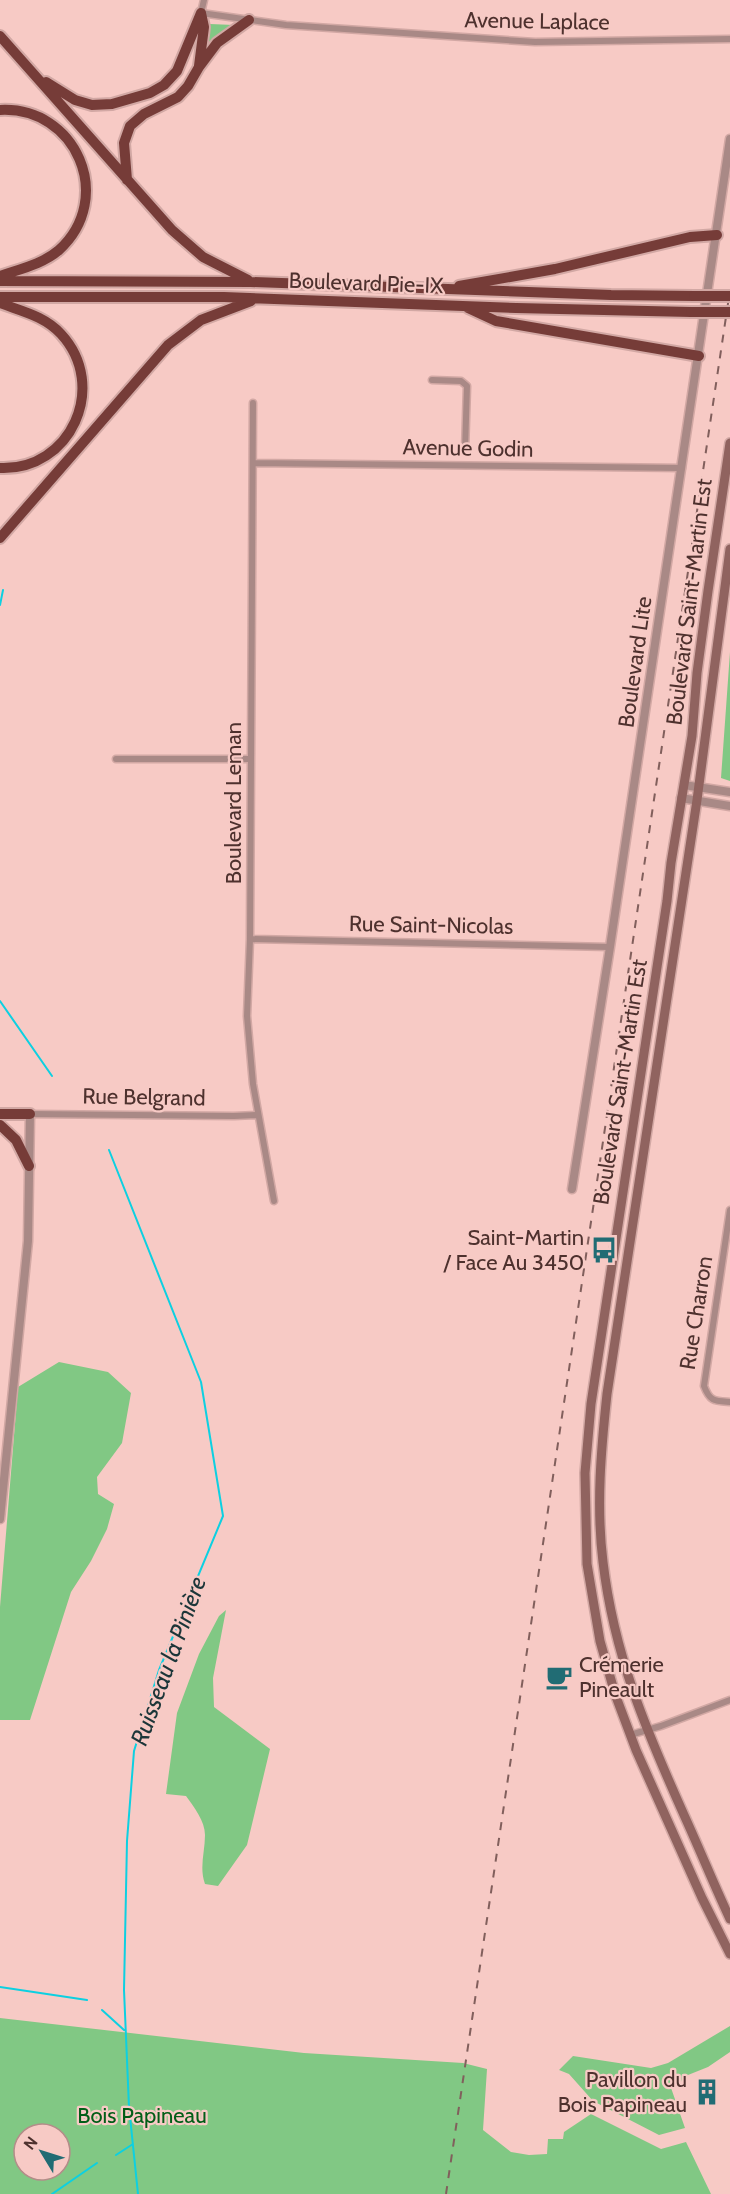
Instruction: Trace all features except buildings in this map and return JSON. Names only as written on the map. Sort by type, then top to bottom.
[{"type":"highway","points":[[199,67],[204,27],[201,13]]},
{"type":"highway","points":[[35,76],[75,100],[92,105],[112,104],[150,93],[164,85],[177,71],[201,13]]},
{"type":"highway","points":[[127,180],[124,143],[130,126],[144,114],[178,97],[221,39],[249,20]]},
{"type":"highway","points":[[0,36],[166,224],[190,247],[251,282]]},
{"type":"highway","points":[[0,110],[35,115],[63,134],[78,154],[85,174],[86,187],[81,218],[63,246],[41,261],[0,276]]},
{"type":"highway","points":[[441,289],[555,269],[690,237],[717,235]]},
{"type":"highway","name":"Boulevard Pie-IX","points":[[0,281],[251,282],[611,295],[730,296]]},
{"type":"highway","name":"Boulevard Pie-IX","points":[[0,297],[224,297],[462,306],[730,312]]},
{"type":"highway","points":[[0,538],[168,345],[201,320],[256,299]]},
{"type":"highway","points":[[0,303],[35,316],[59,332],[76,357],[82,385],[82,399],[76,419],[59,444],[33,462],[11,468],[0,468]]},
{"type":"highway","points":[[462,306],[496,321],[699,356]]},
{"type":"highway","points":[[0,1114],[30,1114]]},
{"type":"highway","points":[[0,1125],[16,1140],[29,1166]]},
{"type":"main road","name":"Boulevard Saint-Martin Est","points":[[730,443],[697,673],[692,736],[591,1404],[586,1453],[587,1564],[593,1606],[609,1674],[630,1735],[702,1898],[730,1954]]},
{"type":"main road","name":"Boulevard Saint-Martin Est","points":[[730,549],[699,787],[607,1394],[600,1467],[602,1549],[608,1596],[622,1660],[646,1731],[730,1919]]},
{"type":"street","points":[[201,13],[204,0]]},
{"type":"street","name":"Avenue Laplace","points":[[201,13],[286,25],[535,42],[730,39]]},
{"type":"street","name":"Boulevard Lite","points":[[572,1190],[730,139]]},
{"type":"street","points":[[432,380],[461,381],[467,386],[465,450]]},
{"type":"street","name":"Boulevard Leman","points":[[253,403],[250,939],[247,1016],[258,1115],[274,1201]]},
{"type":"street","name":"Avenue Godin","points":[[253,463],[682,468]]},
{"type":"street","points":[[116,759],[251,759]]},
{"type":"street","points":[[684,785],[730,792]]},
{"type":"street","points":[[681,798],[730,806]]},
{"type":"street","name":"Rue Saint-Nicolas","points":[[250,939],[610,947]]},
{"type":"street","points":[[0,1519],[28,1241],[30,1114]]},
{"type":"street","name":"Rue Belgrand","points":[[30,1114],[258,1115]]},
{"type":"street","name":"Rue Charron","points":[[730,1210],[704,1386],[707,1396],[713,1400],[730,1402]]},
{"type":"street","points":[[630,1735],[730,1700]]},
{"type":"green space","points":[[210,24],[234,25],[221,33],[206,49]]},
{"type":"green space","points":[[730,652],[730,781],[721,778]]},
{"type":"green space","points":[[59,1362],[108,1372],[131,1393],[122,1443],[97,1477],[98,1494],[114,1504],[107,1529],[91,1561],[71,1592],[30,1720],[0,1720],[0,1607],[18,1387]]},
{"type":"green space","points":[[226,1610],[213,1678],[214,1707],[270,1749],[247,1845],[218,1886],[205,1884],[203,1878],[205,1835],[198,1814],[186,1796],[166,1794],[177,1713],[199,1654],[219,1616]]},
{"type":"green space","name":"Bois Papineau","points":[[0,2018],[304,2053],[463,2063],[487,2069],[483,2130],[511,2152],[529,2155],[547,2154],[548,2139],[563,2139],[564,2132],[591,2114],[661,2149],[686,2142],[711,2194],[0,2194]]},
{"type":"green space","points":[[730,2026],[730,2052],[708,2067],[683,2077],[679,2087],[670,2085],[685,2128],[659,2135],[593,2101],[569,2074],[559,2070],[573,2056],[651,2068],[668,2063]]},
{"type":"waterway","name":"Ruisseau la Pinière","points":[[0,605],[3,590]]},
{"type":"waterway","name":"Ruisseau la Pinière","points":[[0,1001],[52,1076]]},
{"type":"waterway","name":"Ruisseau la Pinière","points":[[109,1150],[201,1382],[223,1516],[159,1670],[134,1751],[127,1841],[124,1990],[129,2107],[138,2194]]},
{"type":"waterway","points":[[0,1987],[87,2000]]},
{"type":"waterway","points":[[102,2010],[124,2030]]},
{"type":"waterway","points":[[116,2155],[133,2144]]},
{"type":"waterway","points":[[52,2194],[97,2163]]},
{"type":"railway","points":[[446,2194],[730,290]]},
{"type":"place","name":"Saint-Martin / Face Au 3450","points":[[604,1250]]},
{"type":"place","name":"Crémerie Pineault","points":[[559,1677]]},
{"type":"place","name":"Pavillon du Bois Papineau","points":[[707,2092]]}]
